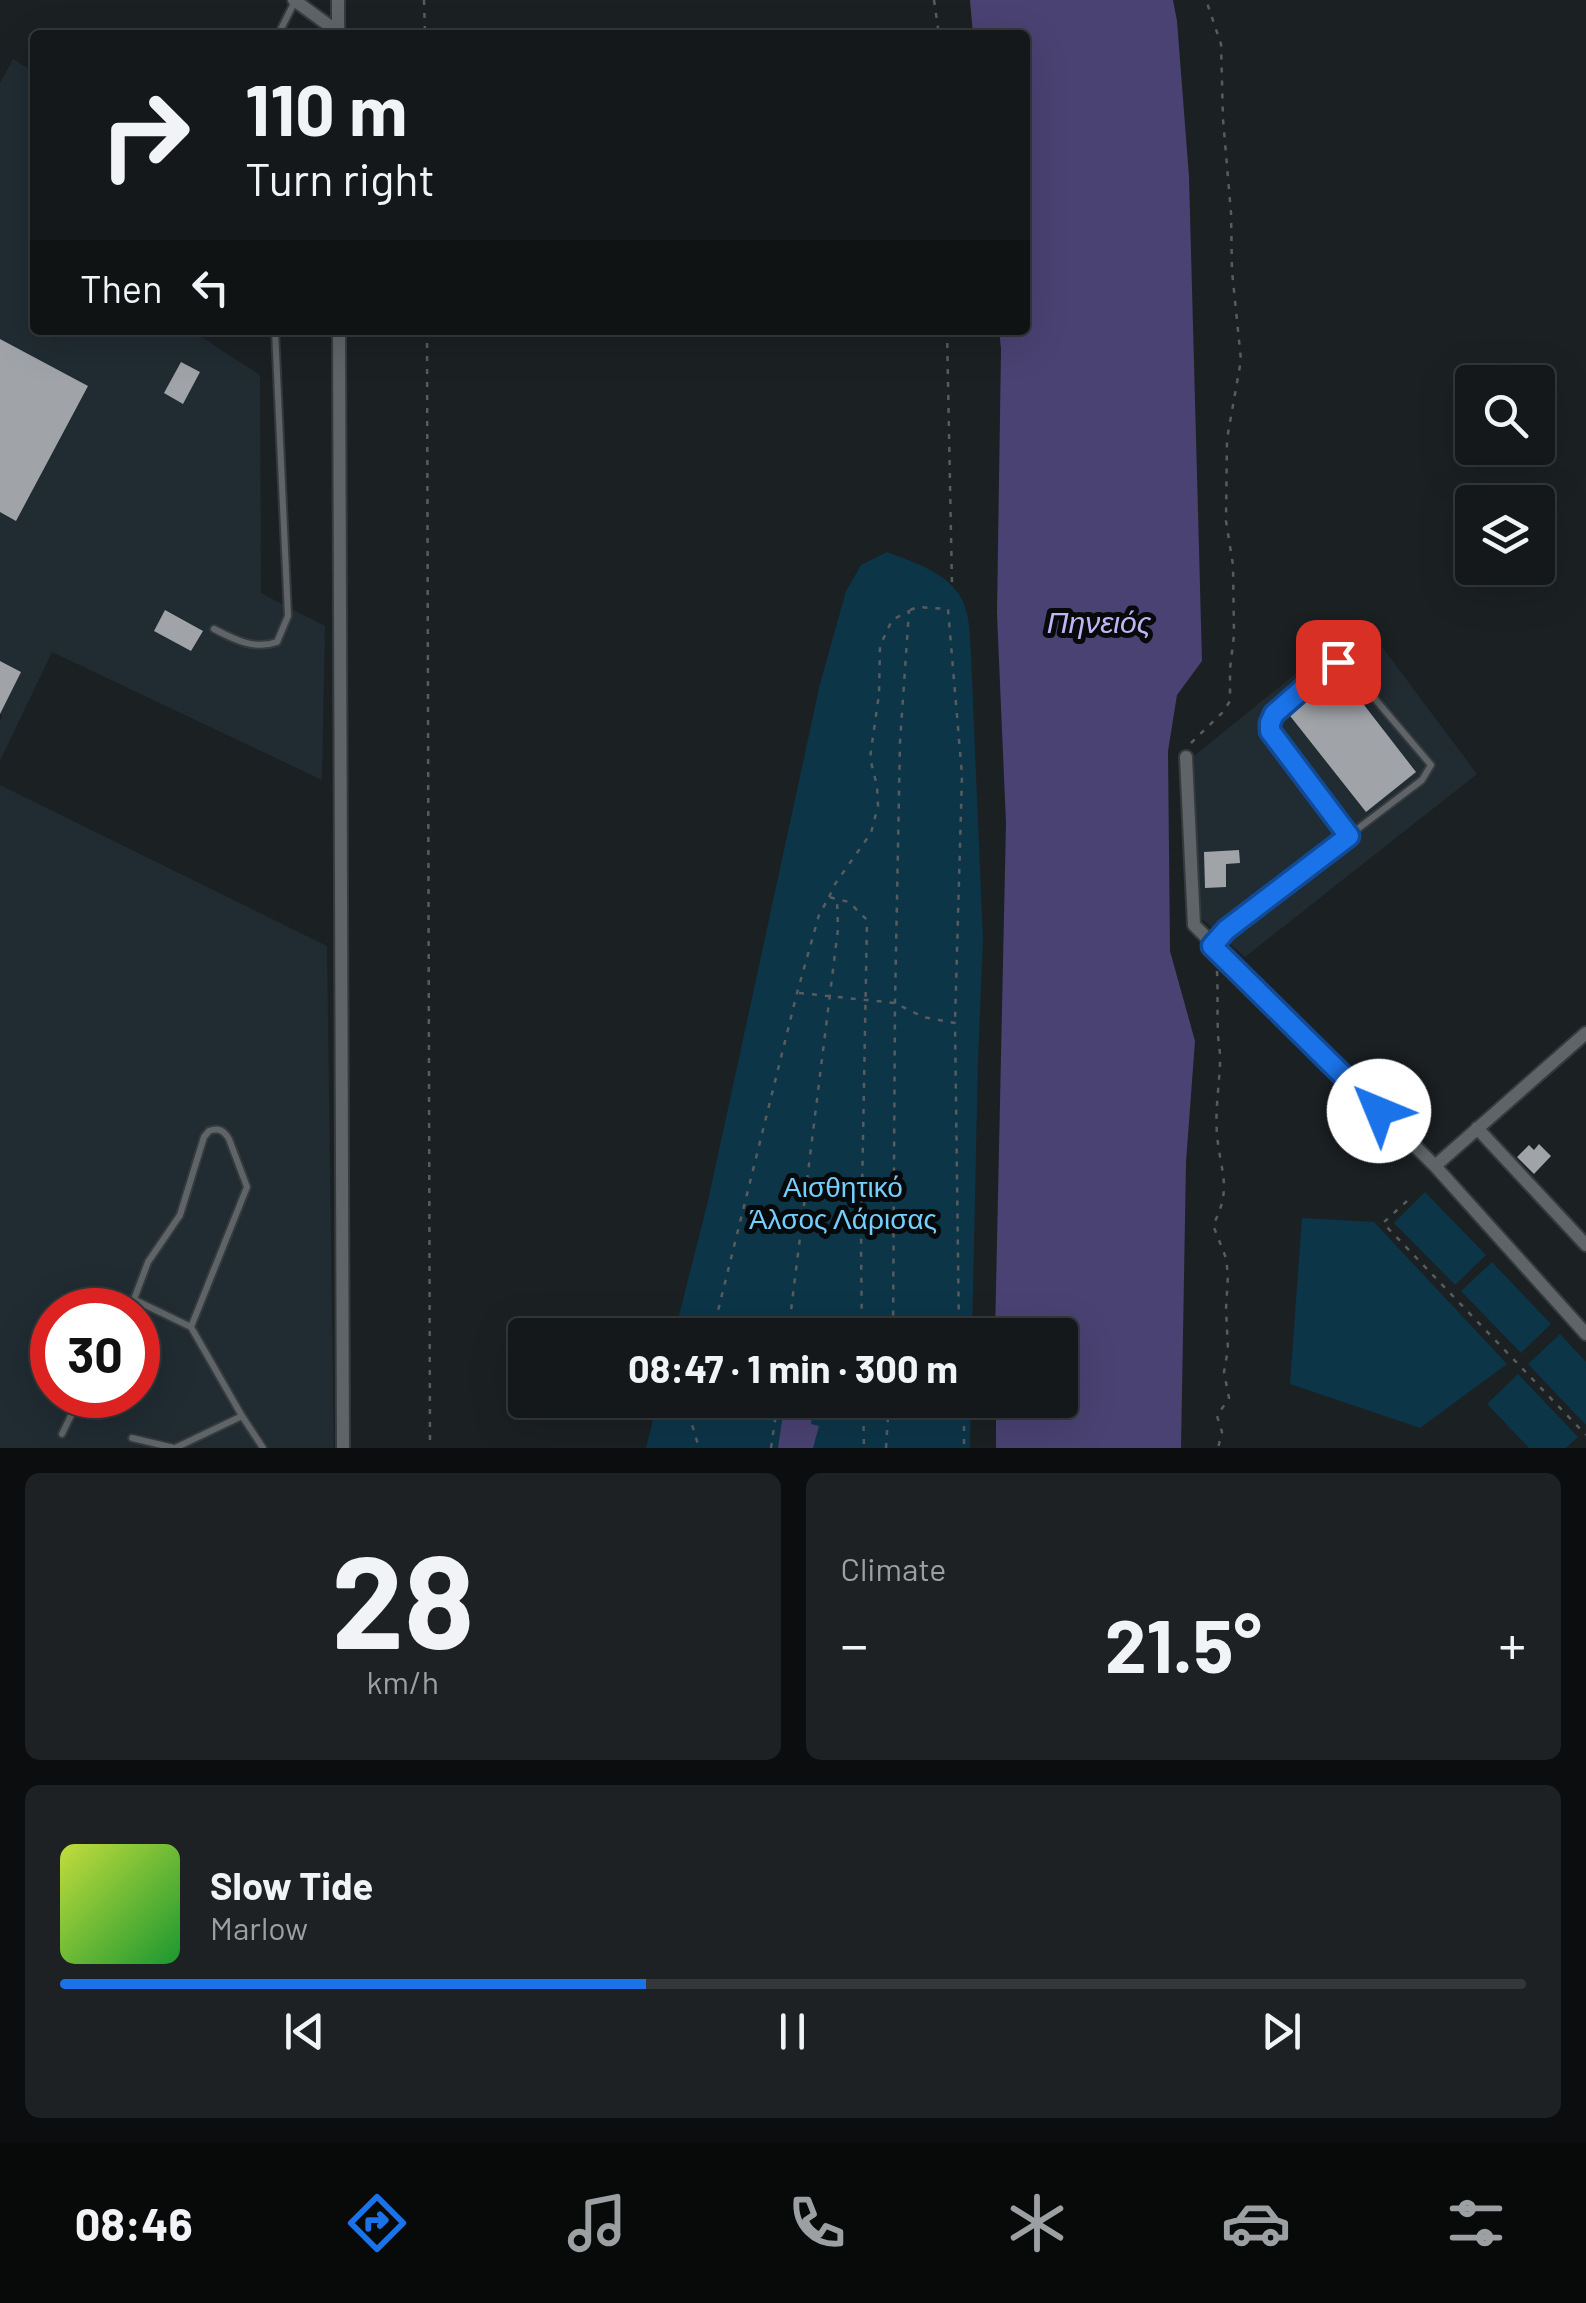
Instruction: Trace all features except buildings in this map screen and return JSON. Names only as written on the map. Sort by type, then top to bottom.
[{"type":"street","points":[[294,0],[333,30]]},
{"type":"street","points":[[338,0],[338,30]]},
{"type":"street","points":[[339,335],[343,1448]]},
{"type":"street","points":[[1186,757],[1193,921],[1199,932],[1434,1166],[1586,1334]]},
{"type":"street","points":[[1434,1166],[1586,1034]]},
{"type":"street","points":[[1477,1128],[1586,1245]]},
{"type":"lane","points":[[280,30],[294,0]]},
{"type":"lane","points":[[214,629],[238,641],[264,646],[278,642],[288,616],[275,335]]},
{"type":"lane","points":[[1212,946],[1226,930],[1349,836],[1422,780],[1431,765],[1347,666],[1338,662],[1274,714],[1270,731],[1349,836]]},
{"type":"lane","points":[[139,1288],[148,1262],[180,1214],[204,1137],[209,1130],[221,1130],[247,1187],[191,1327]]},
{"type":"lane","points":[[160,1312],[191,1327],[263,1448]]},
{"type":"lane","points":[[132,1438],[175,1448],[242,1416]]},
{"type":"lane","points":[[62,1434],[69,1418]]},
{"type":"path","points":[[424,0],[424,30]]},
{"type":"path","points":[[934,0],[938,30]]},
{"type":"path","points":[[1186,757],[1191,744],[1230,701],[1234,635],[1233,564],[1226,522],[1227,439],[1241,360],[1232,270],[1220,44],[1206,0]]},
{"type":"path","points":[[427,335],[430,1448]]},
{"type":"path","points":[[947,335],[952,585]]},
{"type":"path","points":[[716,1318],[819,915],[870,833],[878,806],[870,758],[879,694],[880,646],[892,620],[918,607],[948,609],[962,775],[955,1024],[959,1318]]},
{"type":"path","points":[[893,1318],[900,742],[909,611]]},
{"type":"path","points":[[829,897],[849,902],[866,920],[862,1318]]},
{"type":"path","points":[[790,1318],[838,929],[837,898]]},
{"type":"path","points":[[1217,971],[1217,1136],[1226,1186],[1223,1206],[1213,1225],[1228,1274],[1228,1349],[1224,1372],[1229,1398],[1216,1416],[1222,1432],[1218,1448]]},
{"type":"path","points":[[797,993],[895,1003],[922,1017],[955,1024]]},
{"type":"path","points":[[1407,1200],[1383,1223],[1586,1434]]},
{"type":"path","points":[[692,1418],[700,1448]]},
{"type":"path","points":[[771,1448],[775,1418]]},
{"type":"path","points":[[864,1418],[864,1448]]},
{"type":"path","points":[[886,1448],[888,1418]]},
{"type":"path","points":[[964,1418],[964,1448]]},
{"type":"shaded area","points":[[13,59],[30,70],[30,335],[199,335],[260,375],[261,593],[325,626],[322,780],[52,652],[0,761],[0,83]]},
{"type":"shaded area","points":[[1362,620],[1477,774],[1245,957],[1199,916],[1194,756]]},
{"type":"shaded area","points":[[0,785],[327,946],[334,1448],[0,1448]]},
{"type":"green space","name":"Αισθητικό Άλσος Λάρισας","points":[[887,552],[924,567],[956,590],[967,614],[983,940],[972,1318],[678,1318],[708,1201],[820,684],[846,591],[861,565]]},
{"type":"green space","points":[[1425,1192],[1486,1255],[1455,1285],[1394,1223]]},
{"type":"green space","points":[[1302,1218],[1374,1222],[1507,1364],[1420,1428],[1290,1384]]},
{"type":"green space","points":[[1492,1262],[1551,1324],[1521,1353],[1461,1291]]},
{"type":"green space","points":[[1560,1334],[1586,1362],[1586,1425],[1528,1364]]},
{"type":"green space","points":[[1518,1374],[1578,1437],[1566,1448],[1529,1448],[1487,1404]]},
{"type":"green space","points":[[654,1418],[971,1418],[970,1448],[646,1448]]},
{"type":"water","name":"Πηνειός","points":[[970,0],[1173,0],[1177,21],[1189,177],[1202,661],[1177,695],[1168,751],[1170,951],[1195,1041],[1186,1162],[1181,1448],[996,1448],[996,1418],[1078,1418],[1078,1318],[995,1318],[1006,823],[997,614],[1000,335],[1030,335],[1030,30],[973,30]]},
{"type":"water","points":[[782,1418],[812,1418],[811,1424],[819,1426],[813,1448],[778,1448]]},
{"type":"route","points":[[1338,662],[1274,714],[1270,731],[1349,836],[1226,930],[1212,946],[1379,1111]]}]
